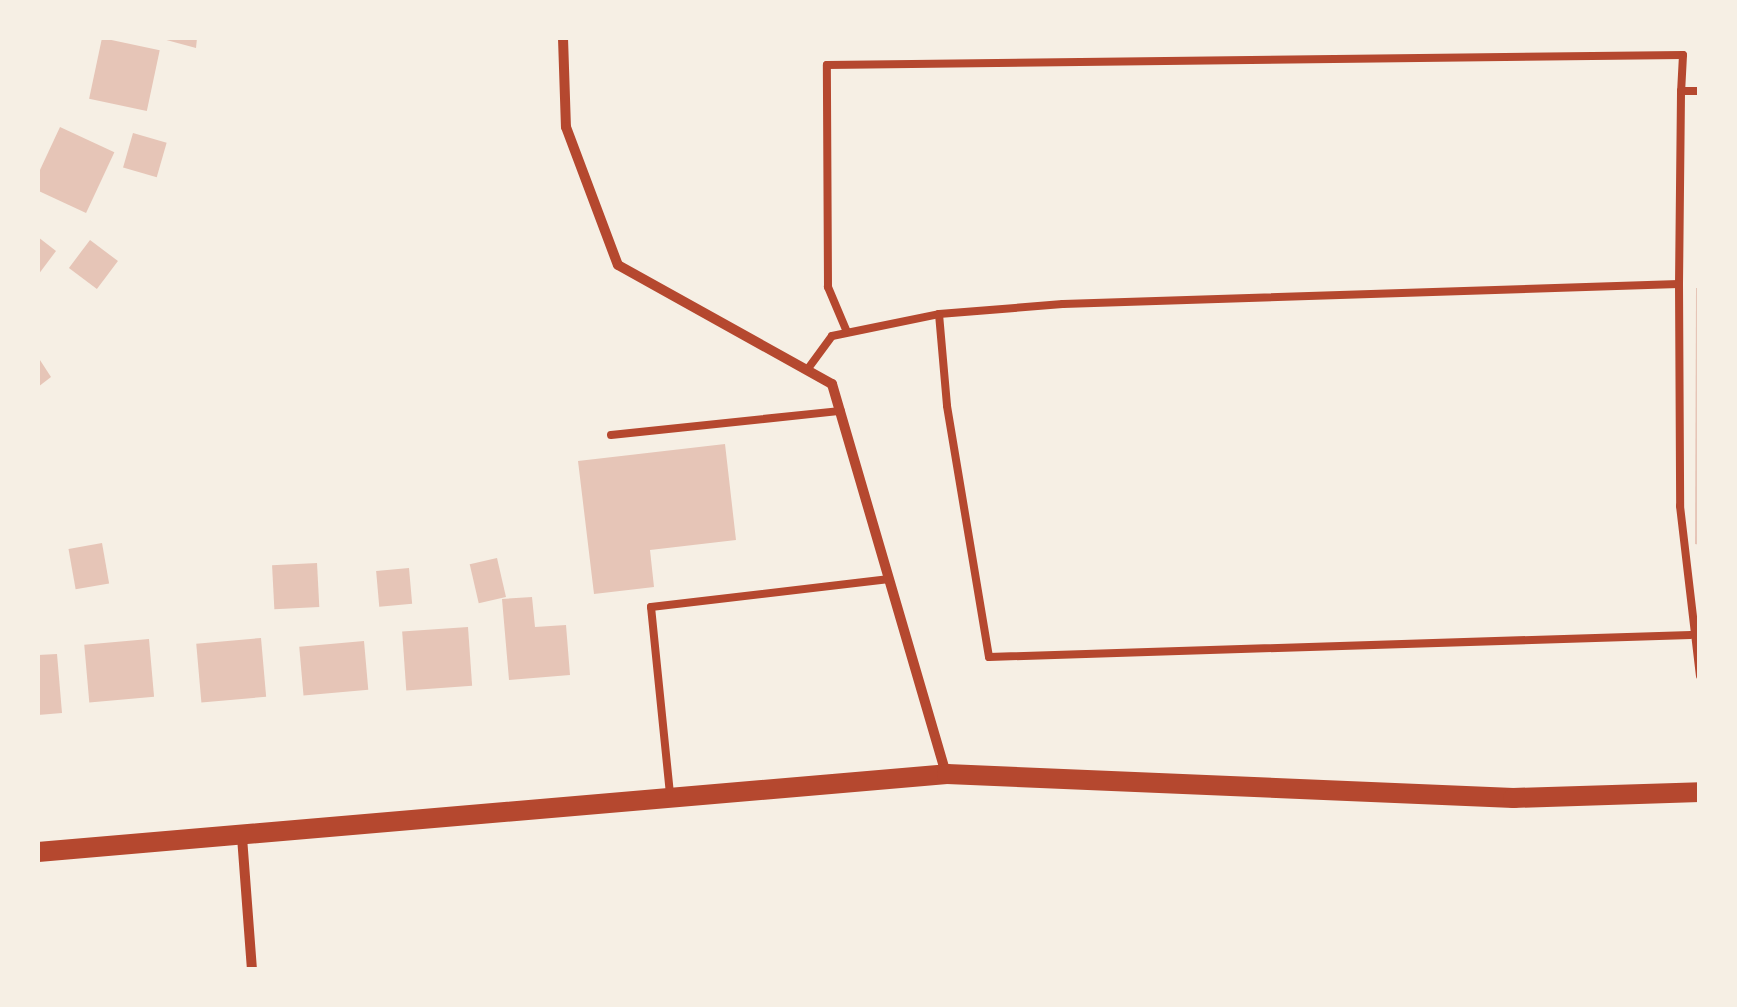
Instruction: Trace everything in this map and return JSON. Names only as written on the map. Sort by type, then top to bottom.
[{"type":"main road","points":[[38,852],[946,774],[1513,798],[1700,792]]},
{"type":"street","points":[[563,38],[566,127],[618,265],[832,384],[946,774]]},
{"type":"street","points":[[242,836],[252,970]]},
{"type":"lane","points":[[847,332],[828,287],[827,65],[1683,55],[1680,506],[1691,635],[1700,676]]},
{"type":"lane","points":[[1682,91],[1700,91]]},
{"type":"lane","points":[[807,370],[832,336],[939,314],[1063,304],[1679,284]]},
{"type":"lane","points":[[939,314],[947,406],[989,657],[1154,648],[1691,635]]},
{"type":"lane","points":[[612,435],[840,411]]},
{"type":"lane","points":[[670,798],[651,608],[890,580]]},
{"type":"lane","points":[[1688,604],[1700,604]]},
{"type":"building","points":[[102,38],[160,50],[147,111],[89,99]]},
{"type":"building","points":[[159,38],[197,38],[196,48]]},
{"type":"building","points":[[60,127],[114,152],[86,213],[38,191],[38,174]]},
{"type":"building","points":[[133,133],[167,143],[157,177],[123,168]]},
{"type":"building","points":[[38,237],[56,251],[38,275]]},
{"type":"building","points":[[90,240],[118,261],[97,289],[69,268]]},
{"type":"building","points":[[1696,288],[1700,288],[1700,545],[1695,544]]},
{"type":"building","points":[[38,357],[51,377],[38,387]]},
{"type":"building","points":[[725,444],[736,540],[650,550],[654,587],[594,594],[578,461]]},
{"type":"building","points":[[102,543],[109,583],[76,589],[69,549]]},
{"type":"building","points":[[497,558],[506,597],[479,603],[470,564]]},
{"type":"building","points":[[317,563],[319,607],[274,609],[272,565]]},
{"type":"building","points":[[409,568],[412,604],[379,607],[376,571]]},
{"type":"building","points":[[532,597],[535,627],[566,625],[570,675],[509,680],[502,599]]},
{"type":"building","points":[[468,627],[472,686],[406,690],[402,632]]},
{"type":"building","points":[[261,638],[266,697],[201,702],[196,644]]},
{"type":"building","points":[[149,639],[154,697],[89,702],[84,645]]},
{"type":"building","points":[[364,641],[368,690],[304,695],[299,647]]},
{"type":"building","points":[[57,654],[62,713],[38,715],[38,655]]}]
